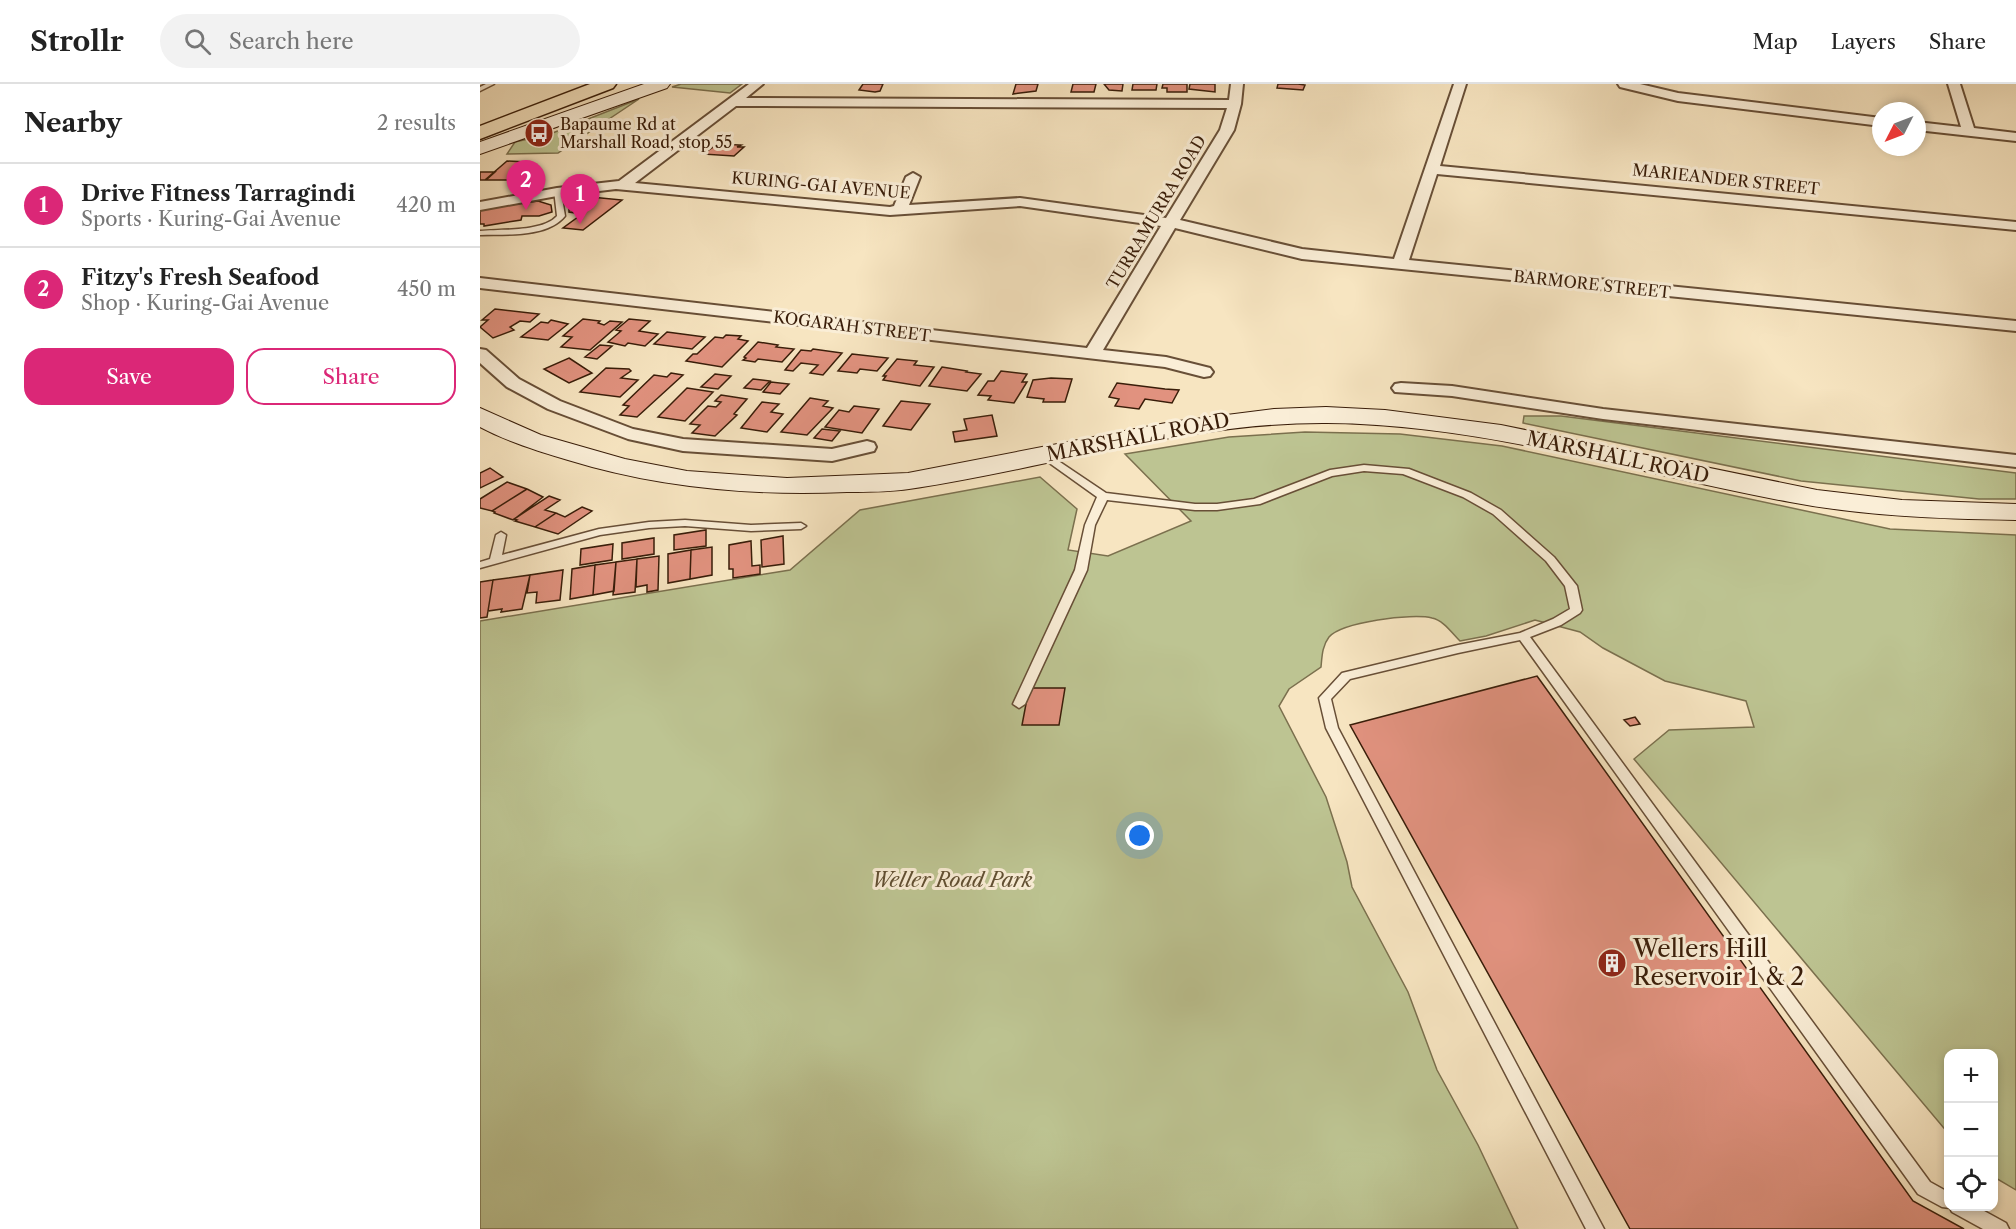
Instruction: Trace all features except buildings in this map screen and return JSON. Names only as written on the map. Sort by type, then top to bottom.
[{"type":"highway","points":[[529,94],[558,84]]},
{"type":"highway","points":[[480,133],[607,84]]},
{"type":"main road","points":[[480,148],[661,84]]},
{"type":"main road","name":"MARSHALL ROAD","points":[[480,416],[547,445],[627,469],[724,484],[819,486],[912,481],[1210,421],[1297,415],[1388,417],[1443,422],[1528,437],[1768,490],[1834,502],[1892,507],[2016,512]]},
{"type":"street","points":[[623,185],[757,84]]},
{"type":"street","name":"TURRAMURRA ROAD","points":[[1092,353],[1227,129],[1236,104],[1236,84]]},
{"type":"street","points":[[1400,264],[1460,84]]},
{"type":"street","points":[[1624,84],[1678,98],[1872,121]]},
{"type":"street","points":[[1954,84],[1969,132]]},
{"type":"street","points":[[733,102],[1236,104]]},
{"type":"street","points":[[1926,127],[2016,137]]},
{"type":"street","name":"MARIEANDER STREET","points":[[1432,169],[2016,226]]},
{"type":"street","points":[[899,212],[913,177]]},
{"type":"street","name":"KURING-GAI AVENUE","points":[[480,204],[623,185],[899,212],[1017,202],[1172,223]]},
{"type":"street","name":"BARMORE STREET","points":[[1172,223],[1200,227],[1291,252],[2016,326]]},
{"type":"street","name":"KOGARAH STREET","points":[[480,283],[1166,362],[1204,372]]},
{"type":"street","name":"KOGARAH STREET","points":[[480,292],[500,286]]},
{"type":"street","points":[[480,354],[513,383],[544,400],[577,415],[628,433],[683,445],[832,455],[867,447]]},
{"type":"street","name":"MARSHALL ROAD","points":[[1401,388],[1452,391],[1593,413],[2016,461]]},
{"type":"lane","points":[[480,89],[491,84]]},
{"type":"lane","points":[[480,233],[535,229],[555,224],[561,216],[557,192]]},
{"type":"lane","points":[[1044,455],[1103,496],[1217,507],[1256,502],[1330,473],[1364,468],[1405,471],[1467,495],[1497,512],[1550,559],[1571,586],[1576,610],[1557,622],[1523,636],[1346,676],[1325,698],[1332,728],[1337,738],[1474,1003],[1596,1229]]},
{"type":"lane","points":[[1019,704],[1081,570],[1090,525],[1103,496]]},
{"type":"lane","points":[[480,565],[599,532],[649,525],[685,523],[751,528],[801,526]]},
{"type":"lane","points":[[495,562],[501,535]]},
{"type":"lane","points":[[1523,636],[1924,1188],[1944,1199]]},
{"type":"lane","points":[[1967,1211],[2000,1229]]},
{"type":"green space","points":[[681,84],[742,84],[730,93],[672,87]]},
{"type":"green space","points":[[639,99],[558,153],[507,154],[515,142],[550,134]]},
{"type":"green space","points":[[1524,416],[1561,416],[2016,473],[2016,499],[1979,499],[1801,481],[1523,423]]},
{"type":"green space","name":"Weller Road Park","points":[[1305,432],[1400,434],[1502,446],[1890,529],[2016,535],[2016,1190],[1998,1179],[1998,1049],[1944,1049],[1944,1128],[1634,759],[1669,730],[1754,727],[1746,701],[1665,681],[1603,648],[1580,632],[1535,620],[1486,636],[1460,641],[1436,619],[1409,617],[1362,623],[1336,632],[1325,644],[1321,667],[1289,689],[1279,706],[1326,797],[1347,862],[1352,887],[1408,992],[1437,1070],[1478,1145],[1518,1229],[480,1229],[480,621],[790,570],[860,510],[1040,477],[1077,509],[1068,550],[1108,556],[1191,521],[1125,454],[1229,437]]},
{"type":"place","name":"Bapaume Rd at Marshall Road, stop 55","points":[[539,133]]},
{"type":"place","name":"Fitzy's Fresh Seafood","points":[[526,210]]},
{"type":"place","name":"Drive Fitness Tarragindi","points":[[580,224]]},
{"type":"place","name":"Wellers Hill Reservoir 1 & 2","points":[[1612,963]]}]
